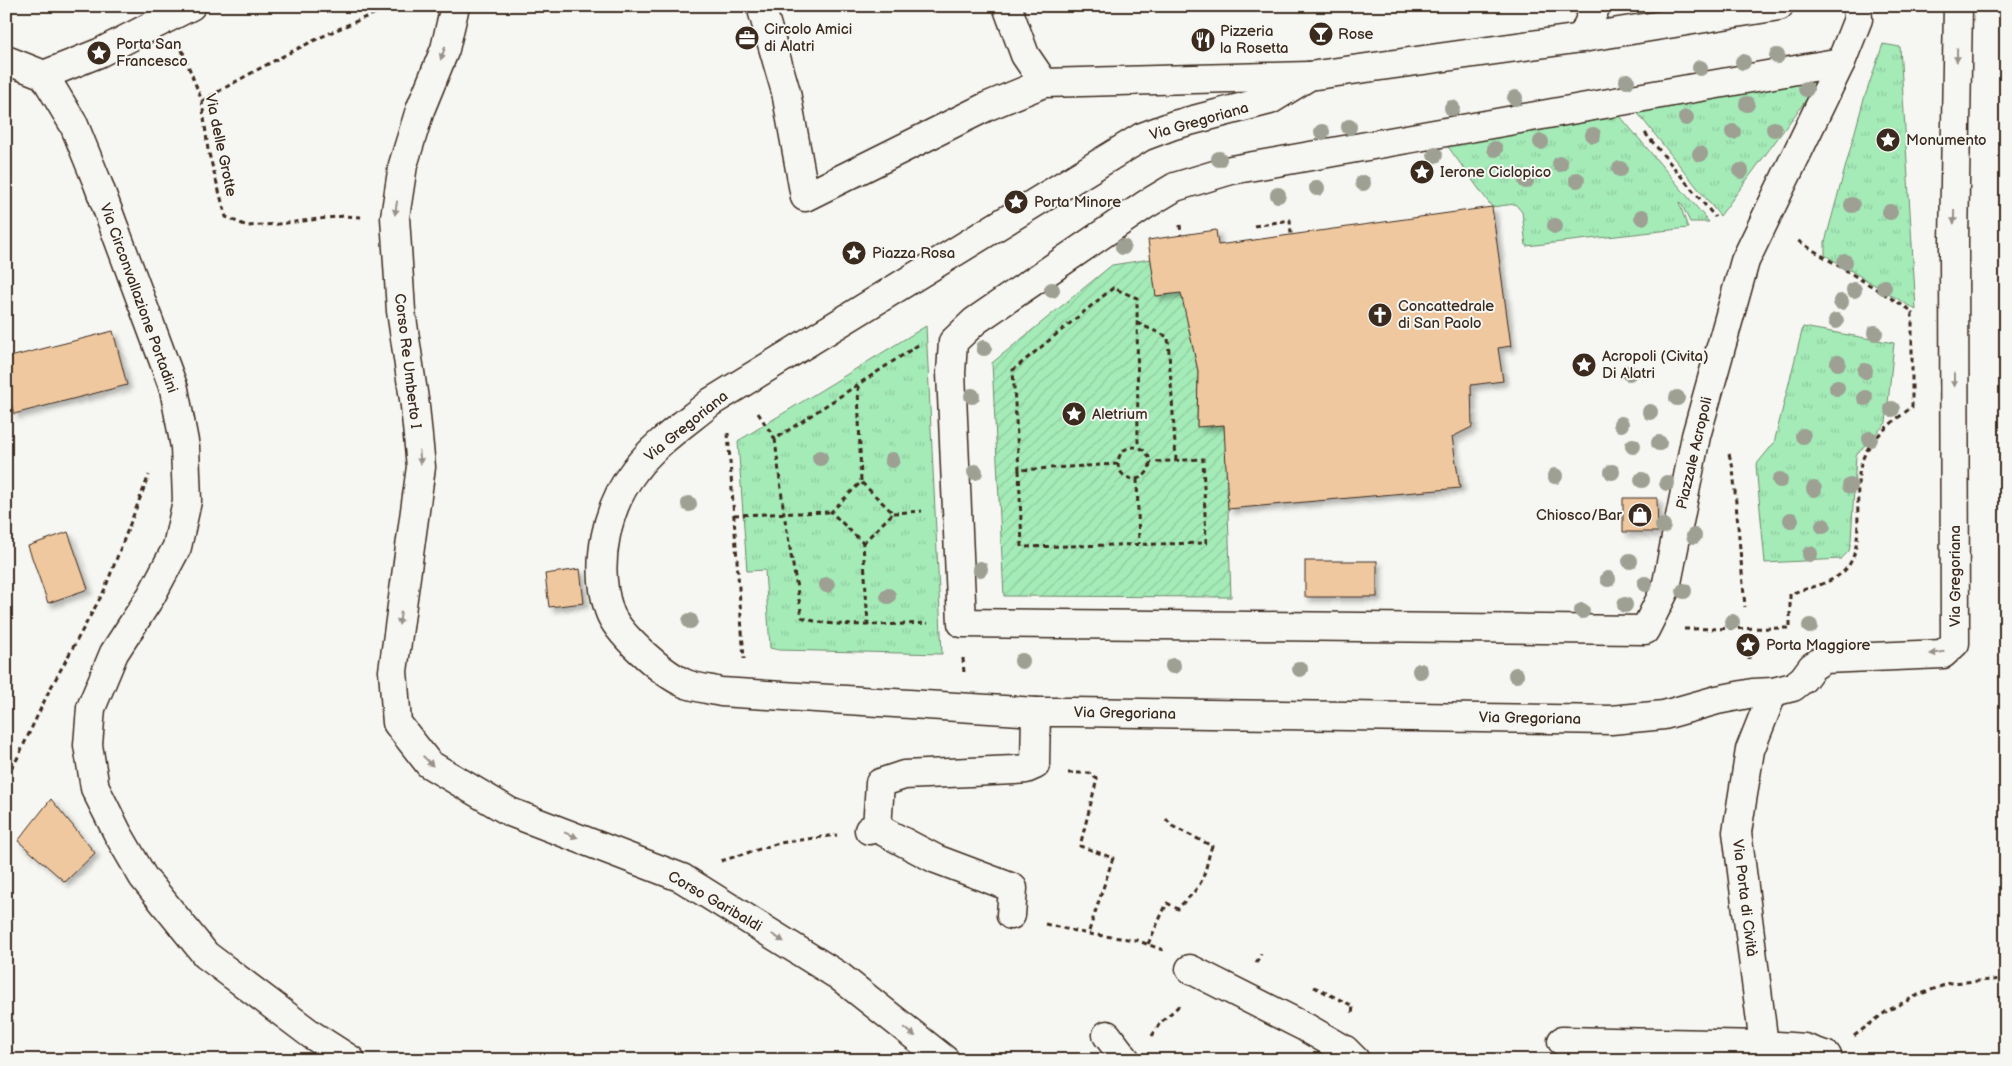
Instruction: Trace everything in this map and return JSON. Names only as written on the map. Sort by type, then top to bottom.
[{"type":"street","points":[[6,60],[44,75],[99,53],[191,6]]},
{"type":"street","name":"Corso Re Umberto I","points":[[397,723],[393,671],[421,467],[415,406],[401,311],[395,217],[403,165],[420,110],[445,49],[455,6]]},
{"type":"street","points":[[762,6],[786,92],[805,197],[988,106],[1044,83],[1310,76],[1582,38],[1779,6]]},
{"type":"street","points":[[1008,6],[1026,55],[1044,83]]},
{"type":"street","points":[[1582,38],[1596,6]]},
{"type":"street","name":"Piazzale Acropoli","points":[[1645,630],[1666,588],[1696,436],[1745,261],[1841,62],[1858,19],[1857,6]]},
{"type":"street","name":"Via Gregoriana","points":[[1310,76],[1270,100],[1174,125],[1142,137],[711,402],[664,441],[635,470],[616,501],[604,537],[603,574],[609,611],[624,636],[665,671],[685,684],[721,692],[1036,712],[1611,720],[1664,715],[1717,700],[1752,693],[1773,692],[1792,687],[1803,679],[1812,667],[1824,659],[1943,654],[1955,643],[1954,242],[1958,6]]},
{"type":"street","points":[[1645,630],[962,623],[951,373],[953,342],[975,321],[1145,205],[1175,188],[1231,170],[1841,62]]},
{"type":"street","name":"Via Circonvallazione Portadini","points":[[44,75],[74,125],[98,184],[174,389],[185,447],[187,501],[177,547],[151,596],[114,653],[91,708],[88,745],[95,788],[118,834],[143,877],[206,955],[312,1035],[351,1060]]},
{"type":"street","name":"Via Porta di Cività","points":[[1764,1045],[1737,832],[1750,750],[1773,692]]},
{"type":"street","points":[[1011,915],[1013,888],[936,859],[873,829],[880,783],[904,775],[1014,770],[1026,769],[1035,765],[1036,712]]},
{"type":"street","name":"Corso Garibaldi","points":[[397,723],[429,764],[510,812],[682,878],[839,976],[945,1060]]},
{"type":"street","points":[[1190,969],[1304,1027],[1344,1050],[1355,1060]]},
{"type":"street","points":[[1107,1035],[1126,1060]]},
{"type":"street","points":[[1562,1041],[1764,1045],[1804,1048],[1825,1058]]},
{"type":"path","points":[[202,101],[263,66],[322,36],[394,6]]},
{"type":"path","name":"Via delle Grotte","points":[[180,47],[202,101],[208,150],[226,217],[248,226],[344,216],[395,217]]},
{"type":"path","points":[[1619,101],[1714,217]]},
{"type":"path","points":[[1254,226],[1290,220],[1291,234]]},
{"type":"path","points":[[1645,630],[1790,628],[1790,594],[1830,582],[1846,569],[1856,552],[1858,482],[1864,456],[1876,438],[1912,407],[1912,311],[1764,220]]},
{"type":"path","points":[[1180,227],[1181,235]]},
{"type":"path","points":[[1138,447],[1137,298],[1113,288],[1013,370],[1022,547],[1206,544],[1203,459],[1151,462]]},
{"type":"path","points":[[1137,323],[1168,337],[1176,460]]},
{"type":"path","points":[[775,439],[923,342]]},
{"type":"path","points":[[858,386],[861,482],[893,513],[863,544]]},
{"type":"path","points":[[761,418],[775,439],[784,514],[802,617],[811,622],[868,625],[863,544],[831,512]]},
{"type":"path","points":[[727,430],[741,602]]},
{"type":"path","points":[[1131,447],[1138,447],[1147,452],[1151,462],[1147,473],[1137,479],[1129,478],[1120,472],[1118,464],[1122,451],[1131,447]]},
{"type":"path","points":[[1018,470],[1118,464]]},
{"type":"path","points":[[1733,468],[1745,608]]},
{"type":"path","points":[[6,776],[17,759],[49,691],[104,591],[151,472]]},
{"type":"path","points":[[1137,479],[1138,544]]},
{"type":"path","points":[[734,515],[831,512],[861,482]]},
{"type":"path","points":[[1088,934],[1113,858],[1080,846],[1099,780],[1089,773]]},
{"type":"path","points":[[1148,944],[1167,904],[1178,909],[1189,894],[1196,890],[1201,881],[1212,846],[1172,826],[1166,819]]},
{"type":"path","points":[[716,863],[779,843],[873,829]]},
{"type":"path","points":[[1011,915],[1088,934],[1126,938]]},
{"type":"path","points":[[1825,1058],[1887,1011],[1918,995],[1950,983],[2006,979]]},
{"type":"path","points":[[1314,987],[1352,1005],[1353,1011]]},
{"type":"path","points":[[1151,1038],[1160,1023],[1188,998]]},
{"type":"green space","points":[[1883,44],[1900,47],[1916,310],[1825,255],[1825,242],[1863,102]]},
{"type":"green space","points":[[1826,73],[1720,216],[1632,106]]},
{"type":"green space","points":[[1609,103],[1709,222],[1690,222],[1679,202],[1688,228],[1526,246],[1522,212],[1515,204],[1492,207],[1438,133]]},
{"type":"green space","points":[[1151,259],[1157,296],[1200,290],[1188,324],[1198,371],[1197,426],[1225,425],[1231,597],[1004,596],[992,363],[1112,265]]},
{"type":"green space","points":[[926,326],[942,654],[779,650],[770,648],[765,570],[747,571],[738,441]]},
{"type":"green space","points":[[1803,327],[1894,343],[1886,423],[1856,455],[1849,551],[1841,559],[1765,563],[1756,465],[1774,443]]},
{"type":"building","points":[[1492,207],[1511,346],[1498,348],[1503,381],[1471,385],[1472,427],[1452,437],[1460,488],[1228,509],[1224,425],[1197,427],[1198,371],[1181,293],[1156,296],[1148,240],[1216,230],[1218,245]]},
{"type":"building","points":[[113,331],[127,385],[14,414],[6,382],[6,358]]},
{"type":"building","name":"Chiosco/Bar","points":[[1623,498],[1657,498],[1658,532],[1623,532]]},
{"type":"building","points":[[68,532],[88,589],[48,603],[28,546]]},
{"type":"building","points":[[1305,561],[1377,561],[1377,597],[1305,597]]},
{"type":"building","points":[[580,569],[584,603],[549,607],[545,574]]},
{"type":"building","points":[[51,799],[95,853],[65,882],[18,841]]},
{"type":"place","name":"Rose","points":[[1321,34]]},
{"type":"place","name":"Circolo Amici di Alatri","points":[[747,38]]},
{"type":"place","name":"Pizzeria la Rosetta","points":[[1203,40]]},
{"type":"place","name":"Porta San Francesco","points":[[99,53]]},
{"type":"place","name":"Monumento","points":[[1888,140]]},
{"type":"place","name":"Ierone Ciclopico","points":[[1422,172]]},
{"type":"place","name":"Porta Minore","points":[[1016,202]]},
{"type":"place","name":"Piazza Rosa","points":[[854,253]]},
{"type":"place","name":"Concattedrale di San Paolo","points":[[1380,315]]},
{"type":"place","name":"Acropoli (Civita) Di Alatri","points":[[1584,365]]},
{"type":"place","name":"Aletrium","points":[[1074,414]]},
{"type":"place","name":"Chiosco/Bar","points":[[1640,515]]},
{"type":"place","name":"Porta Maggiore","points":[[1748,645]]}]
